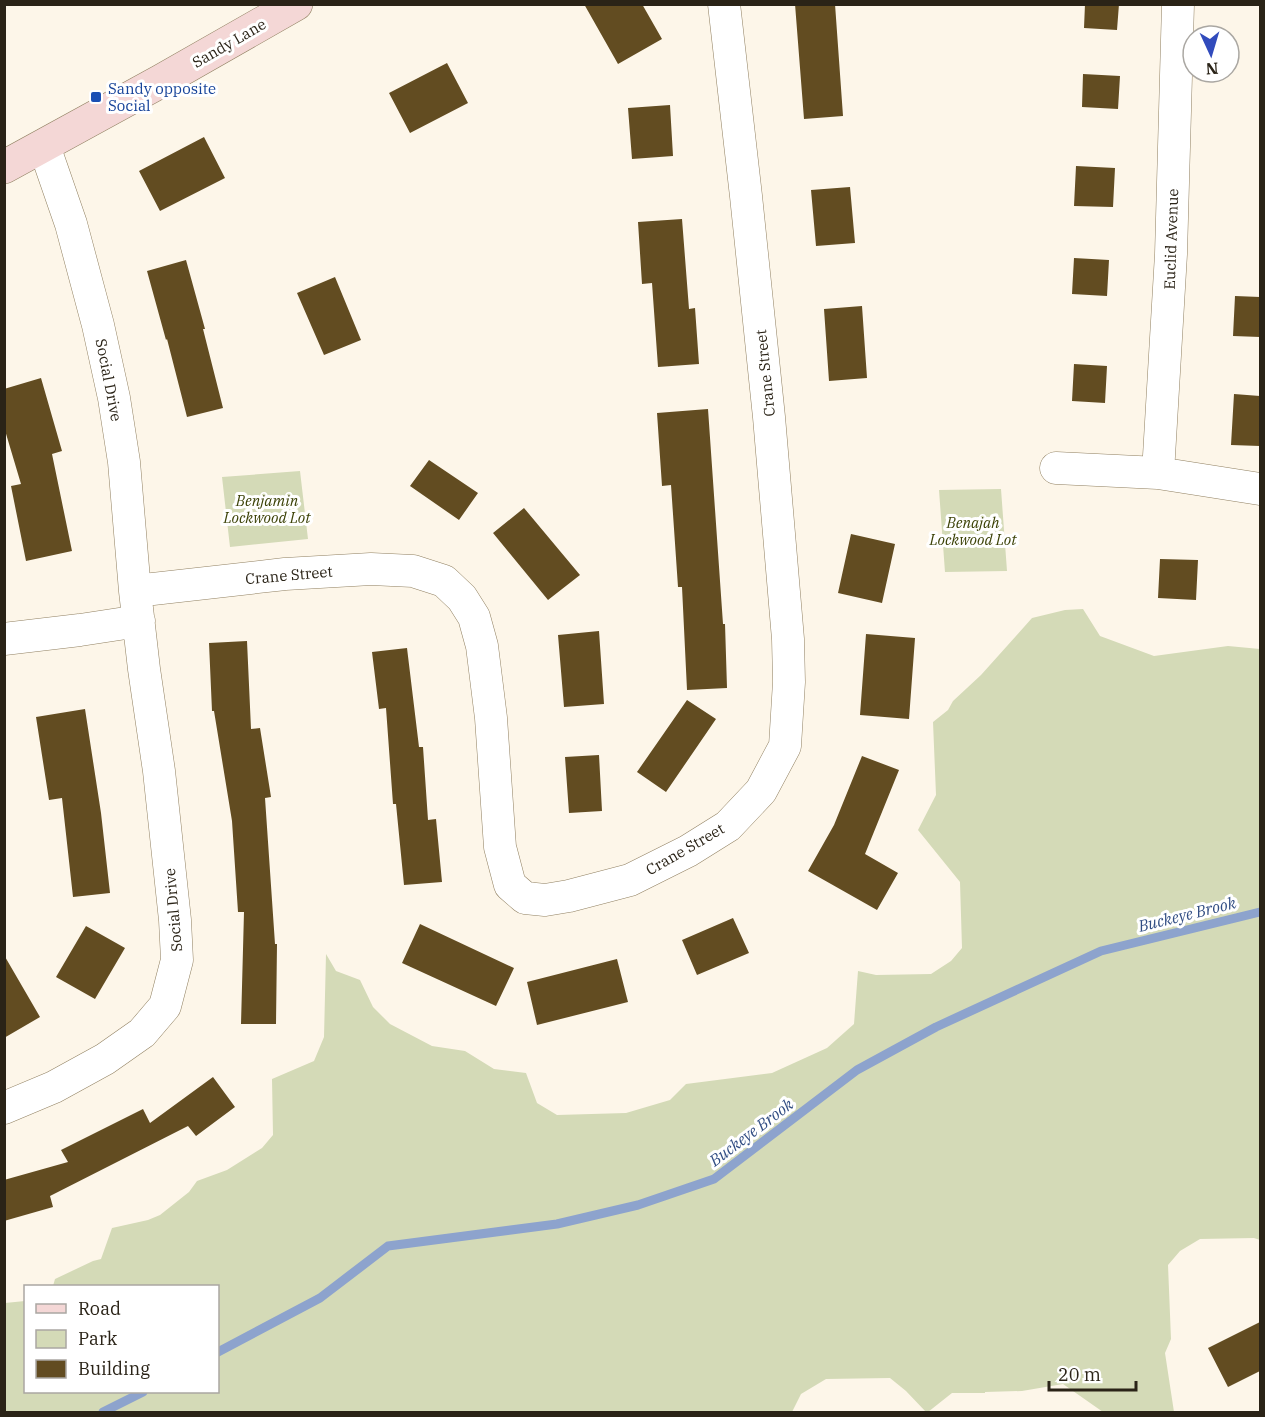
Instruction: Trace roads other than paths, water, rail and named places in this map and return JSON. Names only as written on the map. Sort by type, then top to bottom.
[{"type":"main road","name":"Sandy Lane","points":[[4,167],[296,4]]},
{"type":"street","name":"Crane Street","points":[[137,606],[285,574],[371,569],[413,571],[444,580],[462,598],[474,617],[482,646],[491,718],[500,848],[510,885],[525,898],[544,900],[630,880],[688,851],[728,826],[761,791],[785,746],[789,682],[788,639],[769,417],[724,4]]},
{"type":"street","name":"Euclid Avenue","points":[[1158,473],[1171,254],[1178,4]]},
{"type":"street","name":"Social Drive","points":[[4,1108],[54,1087],[105,1059],[142,1033],[165,1006],[177,960],[159,771],[144,669],[124,462],[114,398],[98,325],[71,224],[44,146]]},
{"type":"street","points":[[1056,468],[1158,473],[1260,489]]},
{"type":"street","points":[[4,639],[80,630],[137,606]]},
{"type":"waterway","name":"Buckeye Brook","points":[[219,1351],[320,1298],[388,1246],[557,1224],[638,1205],[714,1179],[857,1070],[936,1027],[1101,951],[1260,912]]},
{"type":"waterway","name":"Buckeye Brook","points":[[103,1412],[141,1393]]},
{"type":"place","name":"Sandy opposite Social","points":[[96,97]]},
{"type":"park label","name":"Benjamin Lockwood Lot","points":[[267,508]]},
{"type":"park label","name":"Benajah Lockwood Lot","points":[[973,530]]}]
